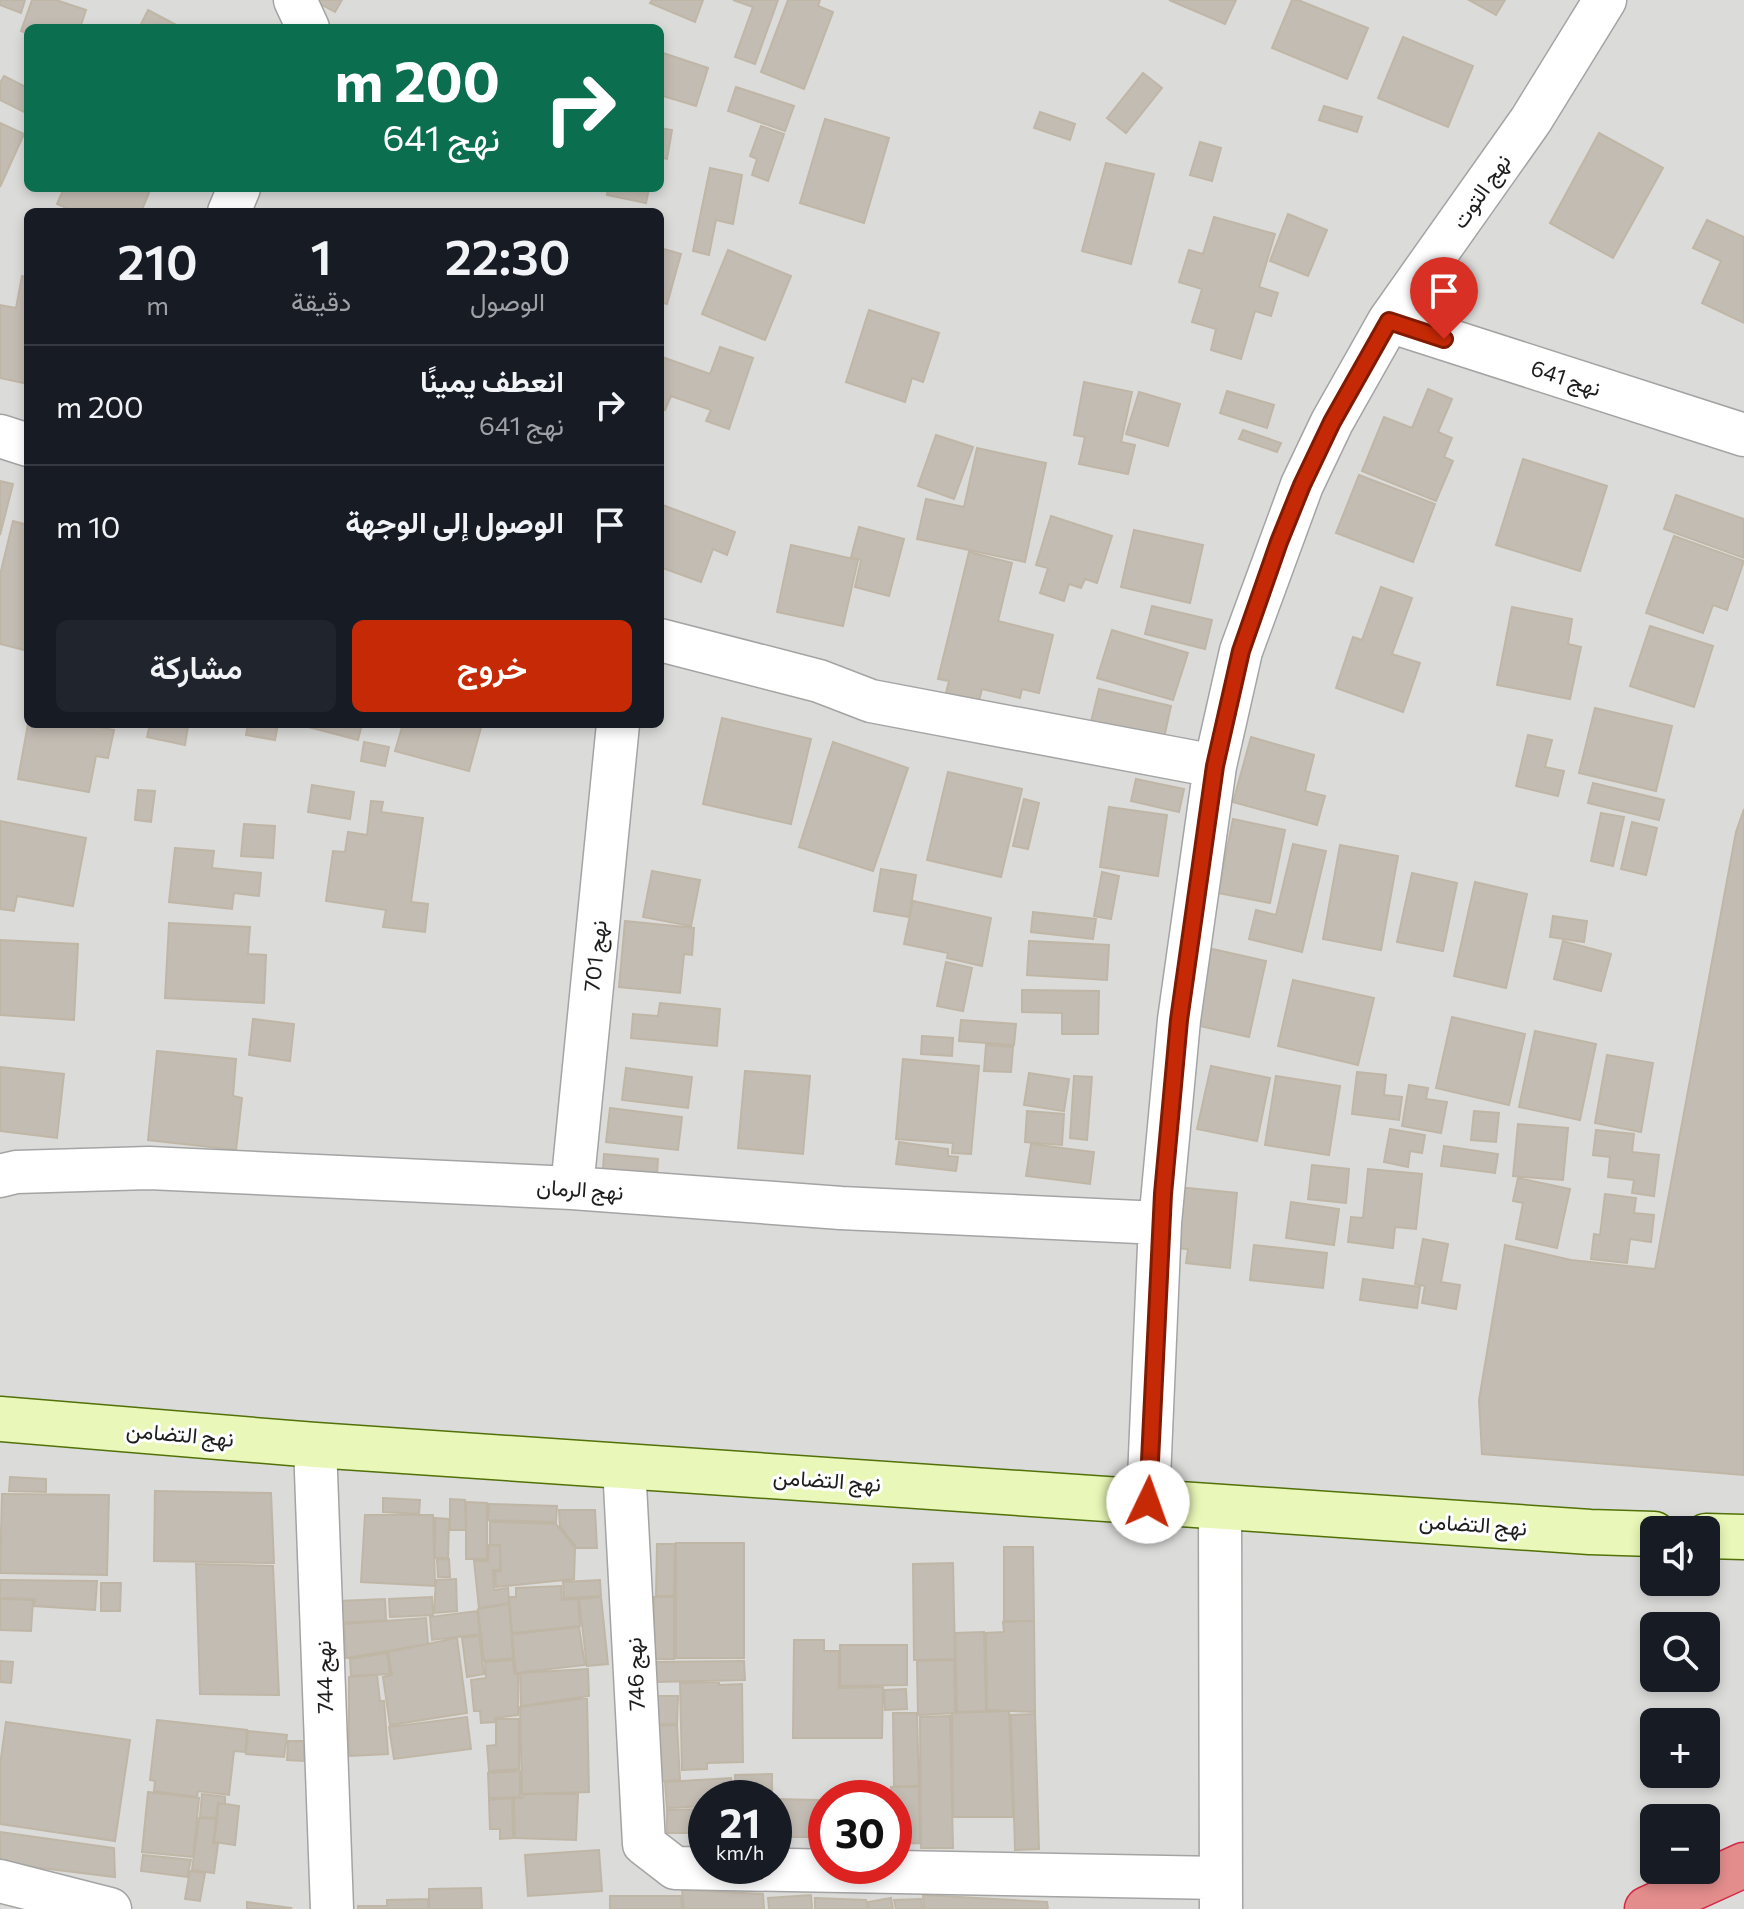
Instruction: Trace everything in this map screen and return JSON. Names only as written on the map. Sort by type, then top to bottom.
[{"type":"highway","points":[[1647,1909],[1744,1865]]},
{"type":"street","points":[[295,0],[306,24]]},
{"type":"street","name":"نهج التوت","points":[[1148,1502],[1160,1223],[1179,1020],[1215,766],[1241,651],[1279,542],[1332,422],[1389,321],[1531,120],[1605,0]]},
{"type":"street","name":"نهج 641","points":[[1389,321],[1744,435]]},
{"type":"street","points":[[0,436],[24,444]]},
{"type":"street","points":[[664,641],[819,681],[871,701],[1215,766]]},
{"type":"street","name":"نهج 701","points":[[572,1188],[618,728]]},
{"type":"street","name":"نهج الرمان","points":[[0,1176],[16,1172],[149,1168],[572,1188],[841,1208],[1160,1223]]},
{"type":"street","name":"نهج التضامن","points":[[0,1419],[315,1445],[1640,1534]]},
{"type":"street","name":"نهج 744","points":[[315,1445],[332,1909]]},
{"type":"street","name":"نهج 746","points":[[624,1466],[644,1844],[675,1868],[1220,1893]]},
{"type":"street","points":[[1220,1507],[1220,1893]]},
{"type":"street","points":[[1720,1536],[1744,1537]]},
{"type":"street","points":[[0,1881],[110,1909]]},
{"type":"shaded area","points":[[0,0],[1744,0],[1744,1909],[0,1909]]},
{"type":"building","points":[[0,0],[25,0],[21,13],[0,5]]},
{"type":"building","points":[[32,0],[56,0],[86,10],[81,24],[24,24],[24,32],[21,31]]},
{"type":"building","points":[[313,0],[342,0],[335,12]]},
{"type":"building","points":[[652,0],[703,0],[695,22],[650,3]]},
{"type":"building","points":[[733,0],[778,0],[755,64],[735,57],[753,7]]},
{"type":"building","points":[[788,0],[820,0],[818,6],[833,12],[804,89],[761,72]]},
{"type":"building","points":[[1169,0],[1236,0],[1225,24]]},
{"type":"building","points":[[1292,0],[1368,28],[1347,79],[1272,48]]},
{"type":"building","points":[[1469,0],[1505,0],[1496,15]]},
{"type":"building","points":[[148,10],[174,24],[141,24]]},
{"type":"building","points":[[1403,37],[1473,66],[1448,127],[1378,98]]},
{"type":"building","points":[[664,53],[708,68],[696,106],[664,96]]},
{"type":"building","points":[[1143,73],[1162,88],[1126,133],[1107,118]]},
{"type":"building","points":[[4,76],[24,86],[24,112],[0,100],[0,83]]},
{"type":"building","points":[[736,87],[794,106],[785,131],[728,111]]},
{"type":"building","points":[[1324,106],[1362,117],[1357,132],[1319,120]]},
{"type":"building","points":[[1040,112],[1075,124],[1070,140],[1034,128]]},
{"type":"building","points":[[825,119],[889,138],[864,223],[800,203]]},
{"type":"building","points":[[0,123],[24,134],[0,187]]},
{"type":"building","points":[[761,126],[784,134],[768,181],[752,175],[757,159],[750,156]]},
{"type":"building","points":[[664,129],[672,130],[667,159],[664,158]]},
{"type":"building","points":[[1599,133],[1663,168],[1613,258],[1550,223]]},
{"type":"building","points":[[1200,142],[1221,148],[1212,181],[1190,175]]},
{"type":"building","points":[[1106,163],[1154,174],[1131,264],[1082,251]]},
{"type":"building","points":[[710,168],[742,175],[733,224],[716,220],[709,255],[693,251]]},
{"type":"building","points":[[62,192],[149,192],[143,208],[66,208],[57,204]]},
{"type":"building","points":[[607,192],[648,192],[646,203],[607,195]]},
{"type":"building","points":[[1288,214],[1327,230],[1308,276],[1270,261]]},
{"type":"building","points":[[1214,217],[1275,234],[1259,287],[1278,293],[1271,316],[1255,311],[1241,359],[1211,350],[1216,329],[1192,322],[1202,289],[1179,282],[1189,250],[1203,254]]},
{"type":"building","points":[[1707,220],[1744,237],[1744,323],[1702,303],[1721,261],[1693,248]]},
{"type":"building","points":[[664,249],[681,254],[667,304],[664,303]]},
{"type":"building","points":[[728,250],[791,276],[765,340],[702,314]]},
{"type":"building","points":[[24,276],[24,383],[0,378],[0,305],[16,308]]},
{"type":"building","points":[[869,310],[939,333],[923,382],[912,378],[905,402],[846,382]]},
{"type":"building","points":[[720,347],[753,358],[729,429],[706,421],[711,410],[671,396],[664,410],[664,358],[710,374]]},
{"type":"building","points":[[1084,382],[1132,392],[1121,442],[1135,445],[1128,474],[1079,464],[1085,437],[1074,435]]},
{"type":"building","points":[[1428,389],[1452,399],[1438,432],[1452,438],[1444,457],[1453,461],[1436,501],[1362,471],[1384,417],[1412,428]]},
{"type":"building","points":[[1227,391],[1274,405],[1267,428],[1220,413]]},
{"type":"building","points":[[1139,392],[1180,404],[1168,446],[1126,434]]},
{"type":"building","points":[[1243,430],[1281,443],[1277,452],[1239,439]]},
{"type":"building","points":[[936,435],[973,447],[954,499],[918,486]]},
{"type":"building","points":[[977,448],[1046,463],[1025,562],[917,539],[926,499],[964,507]]},
{"type":"building","points":[[1523,459],[1607,486],[1580,571],[1496,545]]},
{"type":"building","points":[[1359,475],[1435,504],[1413,562],[1336,533]]},
{"type":"building","points":[[0,481],[13,484],[0,535]]},
{"type":"building","points":[[1676,495],[1744,519],[1744,558],[1664,529]]},
{"type":"building","points":[[664,505],[735,532],[727,555],[713,549],[701,582],[664,568]]},
{"type":"building","points":[[1051,516],[1112,536],[1097,583],[1085,579],[1081,588],[1069,584],[1064,601],[1040,593],[1048,568],[1036,565]]},
{"type":"building","points":[[13,521],[24,524],[24,650],[0,644],[0,575]]},
{"type":"building","points":[[859,527],[904,539],[889,596],[855,587],[861,560],[851,557]]},
{"type":"building","points":[[1134,530],[1203,545],[1190,603],[1121,587]]},
{"type":"building","points":[[1674,536],[1744,561],[1727,610],[1713,605],[1703,633],[1646,613]]},
{"type":"building","points":[[791,545],[858,560],[843,626],[777,612]]},
{"type":"building","points":[[969,552],[1012,563],[998,621],[1053,635],[1039,693],[1022,689],[1020,698],[982,689],[979,701],[946,693],[949,681],[938,679]]},
{"type":"building","points":[[1381,587],[1412,598],[1392,654],[1420,663],[1403,712],[1336,688],[1353,637],[1362,640]]},
{"type":"building","points":[[1152,606],[1212,620],[1205,649],[1145,634]]},
{"type":"building","points":[[1512,607],[1572,619],[1568,644],[1581,647],[1570,699],[1497,685]]},
{"type":"building","points":[[1650,626],[1713,646],[1694,707],[1630,686]]},
{"type":"building","points":[[1112,630],[1188,653],[1173,700],[1097,678]]},
{"type":"building","points":[[1099,689],[1171,706],[1162,747],[1089,730]]},
{"type":"building","points":[[1595,708],[1672,726],[1656,791],[1579,773]]},
{"type":"building","points":[[722,718],[811,739],[791,824],[703,804]]},
{"type":"building","points":[[27,728],[114,730],[108,758],[96,756],[89,792],[18,779]]},
{"type":"building","points":[[149,728],[188,728],[185,745],[147,737]]},
{"type":"building","points":[[247,728],[277,728],[275,740],[246,735]]},
{"type":"building","points":[[312,728],[361,728],[358,740]]},
{"type":"building","points":[[402,728],[481,728],[469,771],[395,751]]},
{"type":"building","points":[[1528,735],[1552,740],[1545,767],[1564,771],[1558,796],[1516,786]]},
{"type":"building","points":[[1251,737],[1314,755],[1305,791],[1325,796],[1317,825],[1233,802]]},
{"type":"building","points":[[364,742],[389,747],[385,766],[361,761]]},
{"type":"building","points":[[833,742],[908,768],[873,871],[799,847]]},
{"type":"building","points":[[948,772],[1022,789],[1001,877],[927,860]]},
{"type":"building","points":[[1136,779],[1184,789],[1179,812],[1131,801]]},
{"type":"building","points":[[1593,783],[1664,800],[1659,820],[1588,803]]},
{"type":"building","points":[[312,785],[354,792],[350,819],[308,812]]},
{"type":"building","points":[[138,790],[155,791],[151,822],[135,820]]},
{"type":"building","points":[[1024,799],[1039,803],[1028,849],[1013,846]]},
{"type":"building","points":[[371,801],[383,802],[381,812],[423,818],[411,902],[428,904],[425,932],[383,927],[386,910],[326,901],[333,851],[345,852],[348,832],[367,835]]},
{"type":"building","points":[[1109,807],[1167,815],[1158,876],[1100,867]]},
{"type":"building","points":[[1744,809],[1744,1475],[1482,1454],[1479,1400],[1505,1245],[1571,1260],[1655,1269],[1736,832]]},
{"type":"building","points":[[1601,813],[1624,817],[1613,866],[1591,861]]},
{"type":"building","points":[[1233,819],[1285,830],[1270,903],[1218,893]]},
{"type":"building","points":[[0,821],[86,838],[73,906],[17,896],[14,911],[0,909]]},
{"type":"building","points":[[1632,822],[1657,828],[1646,875],[1621,869]]},
{"type":"building","points":[[244,824],[275,826],[273,858],[241,856]]},
{"type":"building","points":[[1293,844],[1326,851],[1302,952],[1249,939],[1256,910],[1276,915]]},
{"type":"building","points":[[1340,845],[1398,856],[1381,950],[1323,939]]},
{"type":"building","points":[[175,848],[214,851],[212,868],[261,873],[259,896],[234,893],[232,909],[169,902]]},
{"type":"building","points":[[881,869],[916,875],[909,917],[874,911]]},
{"type":"building","points":[[652,871],[700,880],[691,926],[643,917]]},
{"type":"building","points":[[1102,872],[1119,876],[1111,919],[1094,916]]},
{"type":"building","points":[[1412,873],[1457,883],[1443,951],[1397,942]]},
{"type":"building","points":[[1475,882],[1527,894],[1506,988],[1454,976]]},
{"type":"building","points":[[913,901],[991,918],[982,966],[947,958],[948,953],[904,944]]},
{"type":"building","points":[[1033,912],[1096,919],[1093,939],[1031,932]]},
{"type":"building","points":[[1553,916],[1587,921],[1584,942],[1550,937]]},
{"type":"building","points":[[625,921],[694,928],[692,955],[684,954],[680,993],[619,987]]},
{"type":"building","points":[[169,923],[250,927],[248,954],[266,955],[264,1003],[165,998]]},
{"type":"building","points":[[0,940],[78,944],[74,1020],[0,1015]]},
{"type":"building","points":[[1029,941],[1109,945],[1107,980],[1027,975]]},
{"type":"building","points":[[1563,941],[1611,954],[1601,991],[1554,979]]},
{"type":"building","points":[[1208,948],[1266,961],[1249,1037],[1191,1024]]},
{"type":"building","points":[[946,962],[972,968],[963,1011],[937,1006]]},
{"type":"building","points":[[1293,980],[1374,998],[1358,1065],[1278,1046]]},
{"type":"building","points":[[1022,990],[1099,991],[1098,1034],[1062,1034],[1062,1013],[1022,1012]]},
{"type":"building","points":[[660,1003],[720,1009],[717,1046],[631,1038],[633,1014],[658,1016]]},
{"type":"building","points":[[1452,1017],[1525,1034],[1509,1105],[1436,1088]]},
{"type":"building","points":[[253,1019],[294,1024],[290,1061],[249,1055]]},
{"type":"building","points":[[961,1020],[1016,1024],[1014,1045],[959,1041]]},
{"type":"building","points":[[1535,1031],[1596,1044],[1580,1120],[1519,1107]]},
{"type":"building","points":[[922,1036],[953,1038],[952,1056],[921,1054]]},
{"type":"building","points":[[986,1045],[1013,1047],[1011,1072],[984,1071]]},
{"type":"building","points":[[157,1051],[236,1059],[233,1096],[242,1098],[236,1150],[148,1140]]},
{"type":"building","points":[[1607,1055],[1653,1063],[1641,1132],[1595,1123]]},
{"type":"building","points":[[903,1059],[979,1066],[971,1154],[952,1153],[953,1143],[896,1139]]},
{"type":"building","points":[[1211,1066],[1270,1078],[1257,1141],[1197,1129]]},
{"type":"building","points":[[0,1067],[64,1074],[57,1138],[0,1131]]},
{"type":"building","points":[[626,1068],[692,1077],[688,1108],[622,1100]]},
{"type":"building","points":[[745,1071],[810,1076],[803,1154],[738,1148]]},
{"type":"building","points":[[1357,1072],[1386,1075],[1384,1095],[1402,1097],[1399,1120],[1352,1114]]},
{"type":"building","points":[[1029,1073],[1069,1079],[1064,1111],[1024,1105]]},
{"type":"building","points":[[1074,1076],[1092,1077],[1087,1140],[1070,1138]]},
{"type":"building","points":[[1276,1076],[1340,1086],[1329,1155],[1265,1145]]},
{"type":"building","points":[[1409,1085],[1428,1088],[1426,1099],[1447,1102],[1441,1133],[1402,1126]]},
{"type":"building","points":[[610,1108],[682,1117],[678,1150],[606,1142]]},
{"type":"building","points":[[1027,1111],[1064,1114],[1062,1145],[1025,1142]]},
{"type":"building","points":[[1474,1111],[1499,1113],[1496,1142],[1471,1140]]},
{"type":"building","points":[[1518,1124],[1568,1128],[1563,1180],[1513,1176]]},
{"type":"building","points":[[1390,1129],[1425,1135],[1422,1153],[1410,1151],[1408,1167],[1384,1162]]},
{"type":"building","points":[[1596,1130],[1634,1134],[1632,1152],[1659,1155],[1654,1196],[1632,1193],[1634,1180],[1608,1177],[1610,1157],[1593,1155]]},
{"type":"building","points":[[899,1142],[948,1149],[948,1156],[958,1157],[956,1171],[896,1164]]},
{"type":"building","points":[[1031,1144],[1094,1152],[1090,1184],[1026,1176]]},
{"type":"building","points":[[1444,1146],[1498,1154],[1495,1173],[1441,1166]]},
{"type":"building","points":[[604,1154],[658,1159],[657,1174],[603,1169]]},
{"type":"building","points":[[1312,1165],[1349,1169],[1346,1203],[1308,1199]]},
{"type":"building","points":[[1368,1169],[1422,1174],[1416,1229],[1395,1227],[1393,1248],[1348,1242],[1351,1217],[1363,1218]]},
{"type":"building","points":[[1518,1178],[1570,1189],[1557,1248],[1516,1239],[1523,1203],[1513,1201]]},
{"type":"building","points":[[1178,1187],[1237,1193],[1230,1268],[1186,1263],[1188,1249],[1172,1248]]},
{"type":"building","points":[[1605,1194],[1636,1198],[1634,1213],[1654,1215],[1651,1242],[1630,1239],[1627,1263],[1591,1259],[1594,1234],[1600,1235]]},
{"type":"building","points":[[1291,1202],[1339,1209],[1334,1245],[1286,1238]]},
{"type":"building","points":[[1423,1239],[1448,1244],[1441,1282],[1460,1285],[1456,1309],[1422,1303],[1425,1286],[1415,1284]]},
{"type":"building","points":[[1254,1245],[1327,1253],[1323,1288],[1250,1280]]},
{"type":"building","points":[[1363,1279],[1420,1287],[1417,1308],[1360,1300]]},
{"type":"building","points":[[10,1477],[46,1479],[46,1492],[9,1491]]},
{"type":"building","points":[[155,1491],[271,1493],[274,1563],[154,1561]]},
{"type":"building","points":[[2,1494],[109,1495],[107,1575],[0,1573]]},
{"type":"building","points":[[383,1498],[420,1500],[419,1514],[383,1512]]},
{"type":"building","points":[[450,1499],[465,1500],[466,1530],[450,1530]]},
{"type":"building","points":[[466,1502],[487,1503],[487,1559],[466,1559]]},
{"type":"building","points":[[489,1504],[557,1506],[556,1522],[488,1520]]},
{"type":"building","points":[[559,1510],[595,1510],[597,1548],[577,1548],[560,1526]]},
{"type":"building","points":[[365,1515],[433,1515],[435,1586],[361,1582]]},
{"type":"building","points":[[435,1518],[449,1519],[448,1558],[435,1558]]},
{"type":"building","points":[[490,1522],[556,1524],[575,1548],[574,1579],[496,1587],[495,1571],[501,1571],[500,1545],[490,1545]]},
{"type":"building","points":[[676,1543],[744,1543],[744,1658],[676,1658]]},
{"type":"building","points":[[657,1544],[675,1544],[674,1596],[656,1596]]},
{"type":"building","points":[[489,1545],[500,1546],[500,1570],[493,1570],[494,1590],[508,1588],[509,1603],[479,1608],[474,1561],[488,1561]]},
{"type":"building","points":[[1004,1547],[1033,1547],[1034,1621],[1004,1621]]},
{"type":"building","points":[[449,1559],[450,1577],[438,1577],[437,1560]]},
{"type":"building","points":[[953,1563],[955,1659],[914,1660],[913,1564]]},
{"type":"building","points":[[196,1564],[273,1566],[279,1695],[200,1694]]},
{"type":"building","points":[[456,1579],[457,1611],[434,1613],[436,1580]]},
{"type":"building","points":[[0,1580],[97,1581],[95,1610],[34,1606],[35,1599],[0,1598]]},
{"type":"building","points":[[600,1580],[601,1596],[564,1598],[563,1582]]},
{"type":"building","points":[[101,1583],[121,1583],[120,1611],[101,1611]]},
{"type":"building","points":[[561,1586],[562,1600],[578,1599],[580,1626],[512,1633],[509,1597],[516,1597],[516,1588]]},
{"type":"building","points":[[432,1597],[433,1615],[390,1617],[389,1599]]},
{"type":"building","points":[[601,1597],[608,1664],[587,1666],[579,1599]]},
{"type":"building","points":[[654,1597],[674,1597],[674,1659],[654,1659]]},
{"type":"building","points":[[0,1599],[33,1600],[31,1631],[0,1630]]},
{"type":"building","points":[[385,1599],[386,1620],[340,1623],[339,1601]]},
{"type":"building","points":[[509,1604],[513,1658],[484,1661],[478,1609]]},
{"type":"building","points":[[477,1611],[480,1634],[432,1640],[430,1617]]},
{"type":"building","points":[[426,1618],[428,1644],[346,1658],[344,1624]]},
{"type":"building","points":[[1034,1621],[1035,1712],[987,1710],[986,1633],[1004,1632],[1003,1622]]},
{"type":"building","points":[[579,1627],[585,1665],[516,1673],[512,1634]]},
{"type":"building","points":[[984,1632],[986,1711],[957,1712],[955,1633]]},
{"type":"building","points":[[479,1636],[484,1674],[467,1677],[462,1638]]},
{"type":"building","points":[[457,1638],[467,1713],[390,1725],[383,1677],[392,1675],[388,1652]]},
{"type":"building","points":[[794,1640],[824,1640],[824,1651],[839,1651],[839,1688],[883,1687],[882,1738],[793,1738]]},
{"type":"building","points":[[840,1645],[907,1645],[907,1685],[840,1686]]},
{"type":"building","points":[[387,1653],[390,1674],[351,1676],[350,1659]]},
{"type":"building","points":[[513,1660],[514,1674],[518,1674],[518,1715],[481,1723],[480,1711],[474,1711],[471,1680],[486,1678],[485,1662]]},
{"type":"building","points":[[954,1660],[955,1713],[918,1715],[917,1661]]},
{"type":"building","points":[[0,1661],[13,1662],[11,1683],[0,1682]]},
{"type":"building","points":[[744,1661],[745,1680],[656,1682],[656,1662]]},
{"type":"building","points":[[588,1669],[589,1696],[521,1706],[520,1673]]},
{"type":"building","points":[[377,1675],[380,1701],[384,1701],[388,1754],[349,1756],[349,1677]]},
{"type":"building","points":[[719,1682],[719,1685],[742,1684],[743,1762],[707,1763],[707,1769],[682,1770],[680,1683]]},
{"type":"building","points":[[906,1689],[907,1709],[885,1710],[884,1690]]},
{"type":"building","points":[[658,1696],[678,1696],[677,1724],[658,1724]]},
{"type":"building","points":[[587,1698],[589,1792],[522,1794],[520,1707]]},
{"type":"building","points":[[1009,1711],[1013,1817],[953,1817],[952,1713]]},
{"type":"building","points":[[893,1713],[917,1713],[919,1786],[912,1786],[912,1780],[894,1780]]},
{"type":"building","points":[[1035,1714],[1039,1849],[1015,1850],[1011,1715]]},
{"type":"building","points":[[950,1716],[953,1848],[921,1848],[920,1717]]},
{"type":"building","points":[[467,1717],[471,1749],[394,1759],[389,1727]]},
{"type":"building","points":[[496,1719],[519,1719],[519,1769],[489,1771],[487,1746],[496,1745]]},
{"type":"building","points":[[157,1720],[247,1730],[245,1752],[234,1751],[229,1795],[198,1791],[197,1797],[154,1791],[155,1781],[150,1780]]},
{"type":"building","points":[[6,1722],[130,1740],[115,1841],[0,1824],[0,1765]]},
{"type":"building","points":[[677,1725],[680,1780],[662,1781],[659,1726]]},
{"type":"building","points":[[248,1731],[287,1735],[284,1757],[246,1754]]},
{"type":"building","points":[[288,1741],[304,1741],[304,1761],[287,1760]]},
{"type":"building","points":[[520,1771],[520,1797],[489,1798],[488,1773]]},
{"type":"building","points":[[772,1774],[772,1780],[735,1780],[735,1775]]},
{"type":"building","points":[[688,1781],[688,1807],[667,1808],[665,1782]]},
{"type":"building","points":[[912,1787],[919,1787],[920,1843],[912,1843]]},
{"type":"building","points":[[148,1792],[199,1798],[193,1857],[142,1852]]},
{"type":"building","points":[[202,1794],[225,1797],[225,1804],[218,1803],[216,1818],[200,1817]]},
{"type":"building","points":[[523,1794],[578,1794],[576,1840],[515,1838],[514,1798],[522,1798]]},
{"type":"building","points":[[512,1798],[513,1838],[500,1839],[500,1829],[490,1829],[489,1800]]},
{"type":"building","points":[[792,1799],[808,1800],[808,1837],[792,1837]]},
{"type":"building","points":[[219,1803],[239,1806],[235,1845],[214,1842]]},
{"type":"building","points":[[688,1809],[688,1833],[667,1833],[667,1810]]},
{"type":"building","points":[[199,1818],[216,1819],[213,1843],[218,1844],[214,1873],[192,1870]]},
{"type":"building","points":[[0,1832],[114,1848],[115,1877],[0,1863]]},
{"type":"building","points":[[599,1850],[602,1891],[528,1896],[525,1855]]},
{"type":"building","points":[[143,1855],[191,1860],[187,1877],[141,1871]]},
{"type":"building","points":[[190,1871],[205,1873],[200,1901],[185,1899]]},
{"type":"building","points":[[481,1888],[482,1909],[429,1909],[429,1889]]},
{"type":"building","points":[[682,1890],[763,1894],[764,1909],[684,1909]]},
{"type":"building","points":[[811,1895],[812,1909],[769,1909],[768,1898]]},
{"type":"building","points":[[923,1895],[1047,1902],[1048,1909],[924,1909]]},
{"type":"building","points":[[610,1896],[681,1896],[682,1909],[610,1909]]},
{"type":"building","points":[[815,1898],[866,1900],[868,1909],[815,1909]]},
{"type":"building","points":[[891,1898],[893,1909],[869,1909],[868,1902]]},
{"type":"building","points":[[428,1899],[428,1909],[358,1909],[358,1906],[387,1906],[387,1900]]},
{"type":"building","points":[[921,1899],[922,1909],[896,1909],[894,1900]]},
{"type":"building","points":[[247,1902],[291,1908],[247,1909]]},
{"type":"route","points":[[1148,1502],[1160,1223],[1179,1020],[1215,766],[1241,651],[1302,485],[1332,422],[1389,321],[1444,339]]}]
